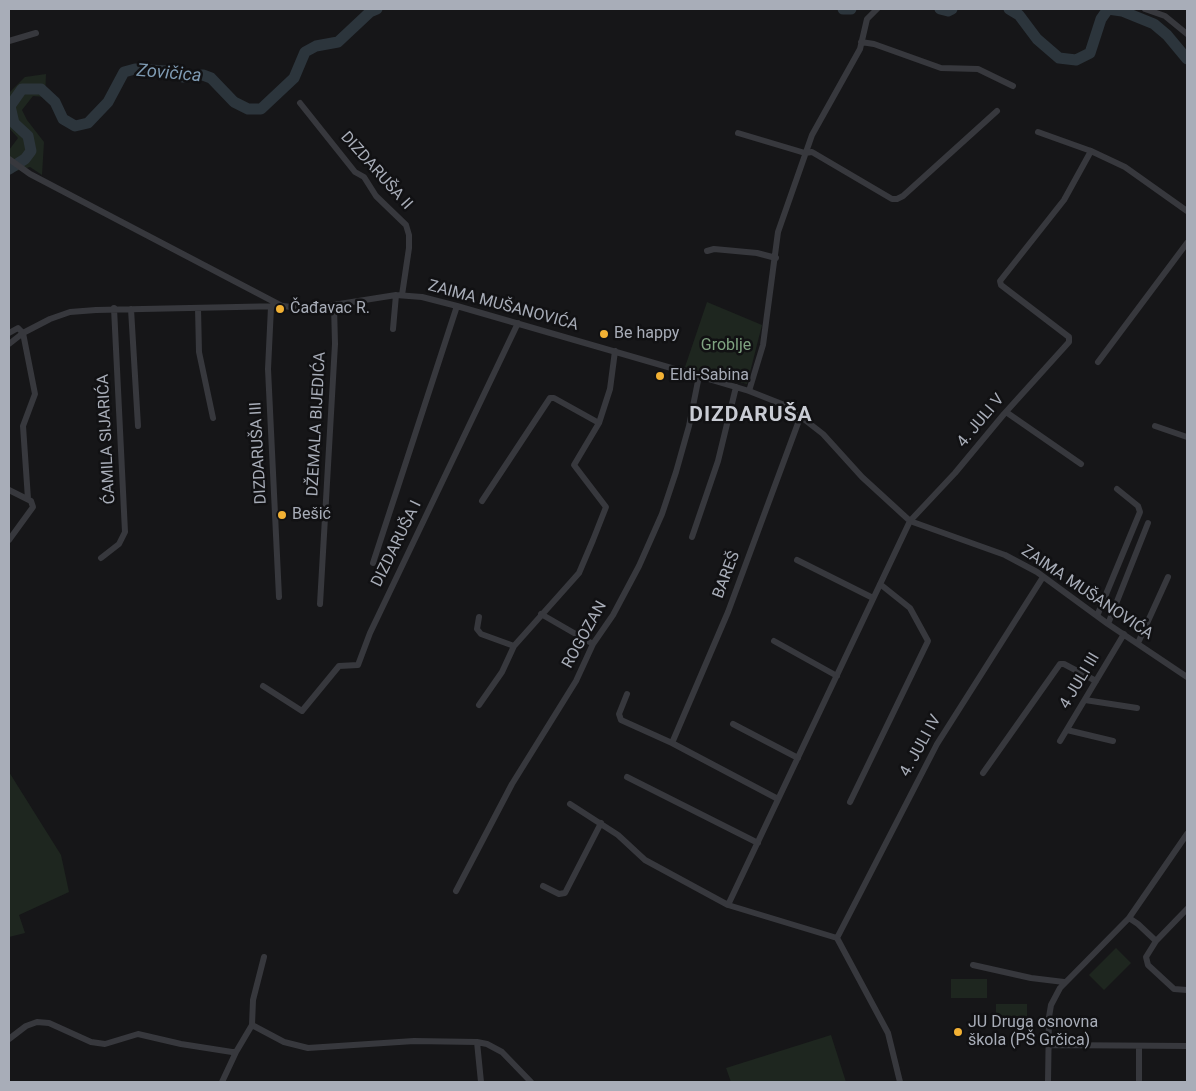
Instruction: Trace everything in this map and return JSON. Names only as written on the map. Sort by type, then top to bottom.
[{"type":"street","points":[[748,391],[762,345],[776,258],[778,232],[812,135],[860,49],[867,19],[877,9]]},
{"type":"street","points":[[1145,9],[1165,16],[1187,34]]},
{"type":"street","points":[[9,41],[36,34]]},
{"type":"street","points":[[861,42],[874,44],[941,68],[978,68],[1013,86]]},
{"type":"street","name":"DIZDARUŠA II","points":[[300,104],[355,172],[364,177],[376,196],[406,225],[409,235],[409,248],[393,329]]},
{"type":"street","points":[[738,133],[805,153],[812,152],[892,198],[897,199],[903,196],[997,111]]},
{"type":"street","points":[[1038,132],[1091,151],[1125,167],[1187,211]]},
{"type":"street","name":"4. JULI V","points":[[910,521],[955,473],[1006,412],[1070,342],[1069,337],[1001,285],[1000,278],[1064,200],[1091,151]]},
{"type":"street","points":[[9,160],[30,174],[283,306]]},
{"type":"street","points":[[1098,362],[1187,243]]},
{"type":"street","points":[[707,250],[757,253],[776,258]]},
{"type":"street","name":"ZAIMA MUŠANOVIĆA","points":[[283,306],[308,309],[399,295],[422,297],[700,376],[787,406],[823,434],[894,508],[910,521],[1009,557],[1043,576],[1108,624],[1187,677]]},
{"type":"street","name":"DŽEMALA BIJEDIĆA","points":[[320,604],[335,344],[334,305]]},
{"type":"street","points":[[9,344],[23,333],[50,319],[70,312],[114,308],[283,306]]},
{"type":"street","points":[[373,563],[457,306]]},
{"type":"street","name":"DIZDARUŠA III","points":[[271,307],[268,370],[279,597]]},
{"type":"street","name":"ĆAMILA SIJARIĆA","points":[[101,558],[119,544],[125,532],[114,308]]},
{"type":"street","points":[[198,308],[199,352],[214,418]]},
{"type":"street","name":"ĆAMILA SIJARIĆA","points":[[131,309],[138,426]]},
{"type":"street","name":"DIZDARUŠA I","points":[[263,686],[302,711],[339,666],[356,667],[358,665],[370,633],[518,323]]},
{"type":"street","points":[[9,333],[18,328],[23,333],[35,394],[23,426],[28,500]]},
{"type":"street","points":[[480,705],[502,672],[514,646],[540,614],[579,573],[606,507],[574,465],[599,423],[610,388],[614,351]]},
{"type":"street","name":"ROGOZAN","points":[[456,891],[512,784],[576,681],[593,644],[613,615],[639,566],[662,514],[687,436],[700,376]]},
{"type":"street","points":[[692,537],[718,461],[736,387]]},
{"type":"street","points":[[482,501],[550,398],[554,398],[599,423]]},
{"type":"street","points":[[1006,412],[1081,464]]},
{"type":"street","name":"BAREŠ","points":[[672,743],[728,612],[800,415]]},
{"type":"street","points":[[1155,426],[1187,437]]},
{"type":"street","points":[[1097,616],[1140,512],[1138,506],[1117,489]]},
{"type":"street","points":[[9,490],[28,500],[33,507],[9,540]]},
{"type":"street","points":[[728,905],[910,521]]},
{"type":"street","points":[[1108,624],[1148,523]]},
{"type":"street","points":[[797,560],[873,598]]},
{"type":"street","name":"4. JULI IV","points":[[836,938],[937,744],[1043,576]]},
{"type":"street","points":[[1138,643],[1168,577]]},
{"type":"street","points":[[850,802],[928,641],[910,608],[880,584]]},
{"type":"street","points":[[540,614],[593,644]]},
{"type":"street","points":[[479,617],[477,629],[481,634],[514,646]]},
{"type":"street","name":"4 JULI III","points":[[1060,741],[1124,634]]},
{"type":"street","points":[[774,641],[836,676]]},
{"type":"street","points":[[983,773],[1060,664],[1066,665],[1096,681]]},
{"type":"street","points":[[627,694],[619,714],[621,720],[672,743],[778,798]]},
{"type":"street","points":[[1085,700],[1137,708]]},
{"type":"street","points":[[732,724],[798,758]]},
{"type":"street","points":[[1067,730],[1113,741]]},
{"type":"street","points":[[627,777],[758,843]]},
{"type":"street","points":[[570,804],[618,835],[645,860],[728,905],[836,938],[888,1033],[900,1082]]},
{"type":"street","points":[[543,886],[559,894],[565,893],[601,823]]},
{"type":"street","points":[[1048,1082],[1051,1005],[1064,982],[1129,918],[1187,834]]},
{"type":"street","points":[[1187,909],[1156,941],[1147,954],[1148,965],[1174,989],[1187,990]]},
{"type":"street","points":[[1129,918],[1156,941]]},
{"type":"street","points":[[222,1082],[236,1052],[252,1025],[253,1000],[264,957]]},
{"type":"street","points":[[973,966],[1031,978],[1064,982]]},
{"type":"street","points":[[9,1039],[26,1026],[37,1022],[48,1023],[91,1042],[105,1044],[138,1034],[181,1044],[236,1052]]},
{"type":"street","points":[[252,1025],[284,1042],[296,1046],[320,1049],[414,1041],[477,1042],[488,1044],[502,1052],[531,1082]]},
{"type":"street","points":[[477,1042],[481,1082]]},
{"type":"street","points":[[1048,1045],[1187,1046]]},
{"type":"street","points":[[1139,1046],[1139,1082]]},
{"type":"green space","points":[[46,74],[45,97],[33,96],[22,110],[27,120],[44,142],[42,175],[30,167],[9,173],[9,150],[18,138],[9,128],[9,93],[25,77]]},
{"type":"green space","name":"Groblje","points":[[707,302],[762,325],[747,384],[685,367]]},
{"type":"green space","points":[[9,772],[61,855],[69,892],[19,915],[25,933],[9,937]]},
{"type":"green space","points":[[1116,948],[1131,963],[1104,990],[1089,975]]},
{"type":"green space","points":[[951,979],[987,979],[987,998],[951,998]]},
{"type":"green space","points":[[996,1004],[1027,1004],[1027,1019],[996,1019]]},
{"type":"green space","points":[[831,1035],[846,1082],[731,1082],[726,1068]]},
{"type":"waterway","name":"Zovičica","points":[[9,169],[25,159],[31,151],[28,136],[14,123],[10,106],[22,89],[41,89],[55,102],[63,119],[75,126],[88,123],[108,102],[124,72],[135,69],[166,71],[183,77],[203,75],[211,78],[234,102],[248,109],[261,109],[294,78],[305,52],[316,46],[338,42],[370,12],[377,9]]},
{"type":"waterway","name":"Zovičica","points":[[843,9],[851,9]]},
{"type":"waterway","name":"Zovičica","points":[[940,9],[948,11],[952,9]]},
{"type":"waterway","name":"Zovičica","points":[[1009,9],[1019,15],[1037,39],[1059,58],[1076,60],[1090,53],[1101,19],[1108,9],[1122,11],[1154,24],[1167,35],[1187,59]]},
{"type":"place","name":"Čađavac R.","points":[[280,309]]},
{"type":"place","name":"Be happy","points":[[604,334]]},
{"type":"place","name":"Eldi-Sabina","points":[[660,376]]},
{"type":"place","name":"Bešić","points":[[282,515]]},
{"type":"place","name":"JU Druga osnovna škola (PŠ Grčica)","points":[[958,1032]]},
{"type":"district","name":"DIZDARUŠA","points":[[751,416]]}]
